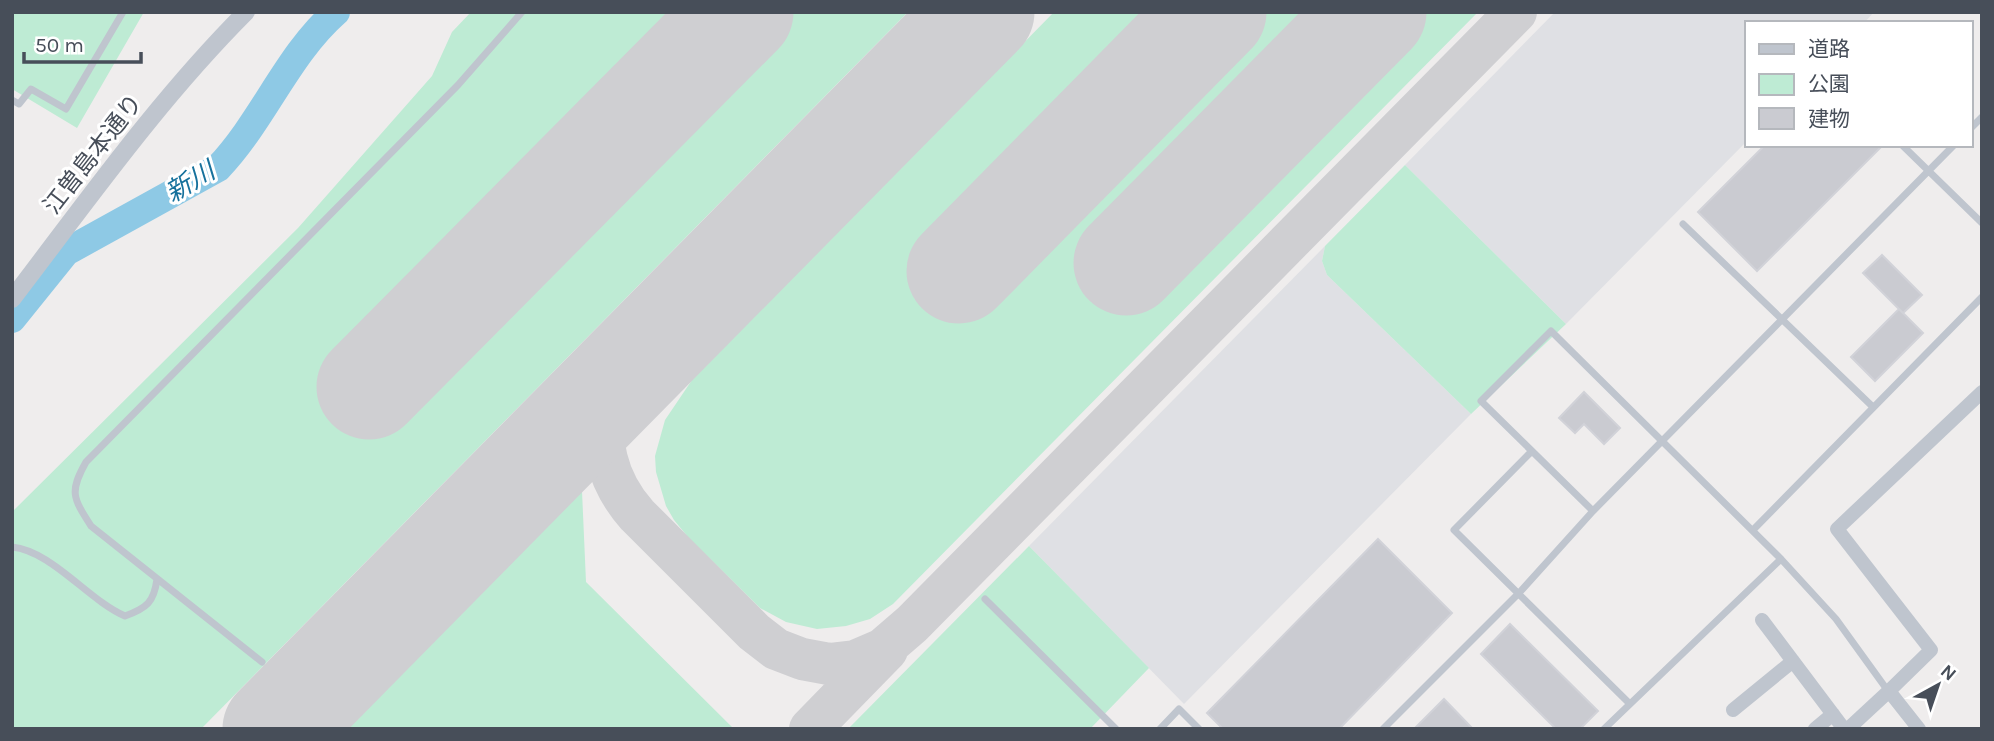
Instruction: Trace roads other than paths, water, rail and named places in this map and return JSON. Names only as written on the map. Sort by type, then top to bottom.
[{"type":"street","name":"江曽島本通り","points":[[12,299],[118,159],[187,76],[246,12]]},
{"type":"street","points":[[1762,620],[1846,729],[1931,650],[1837,529],[1982,392]]},
{"type":"street","points":[[1732,710],[1793,661]]},
{"type":"street","points":[[1889,691],[1919,729]]},
{"type":"street","points":[[1815,729],[1833,714]]},
{"type":"lane","points":[[12,100],[19,104],[31,89],[66,109],[123,12]]},
{"type":"lane","points":[[262,662],[91,526],[76,502],[75,481],[86,461],[458,85],[522,12]]},
{"type":"lane","points":[[1904,147],[1982,223]]},
{"type":"lane","points":[[1383,729],[1519,593],[1593,511],[1952,147]]},
{"type":"lane","points":[[1682,224],[1873,407]]},
{"type":"lane","points":[[1753,530],[1982,298]]},
{"type":"lane","points":[[1593,511],[1481,401],[1551,331],[1781,559],[1836,619],[1889,691]]},
{"type":"lane","points":[[1532,451],[1454,530],[1630,704]]},
{"type":"lane","points":[[12,547],[50,562],[107,608],[125,616],[143,610],[155,595],[157,579]]},
{"type":"lane","points":[[1604,729],[1781,559]]},
{"type":"lane","points":[[985,599],[1116,729]]},
{"type":"lane","points":[[1160,729],[1179,709],[1199,729]]},
{"type":"waterway","name":"新川","points":[[12,319],[66,252],[218,168],[249,130],[303,48],[336,12]]}]
